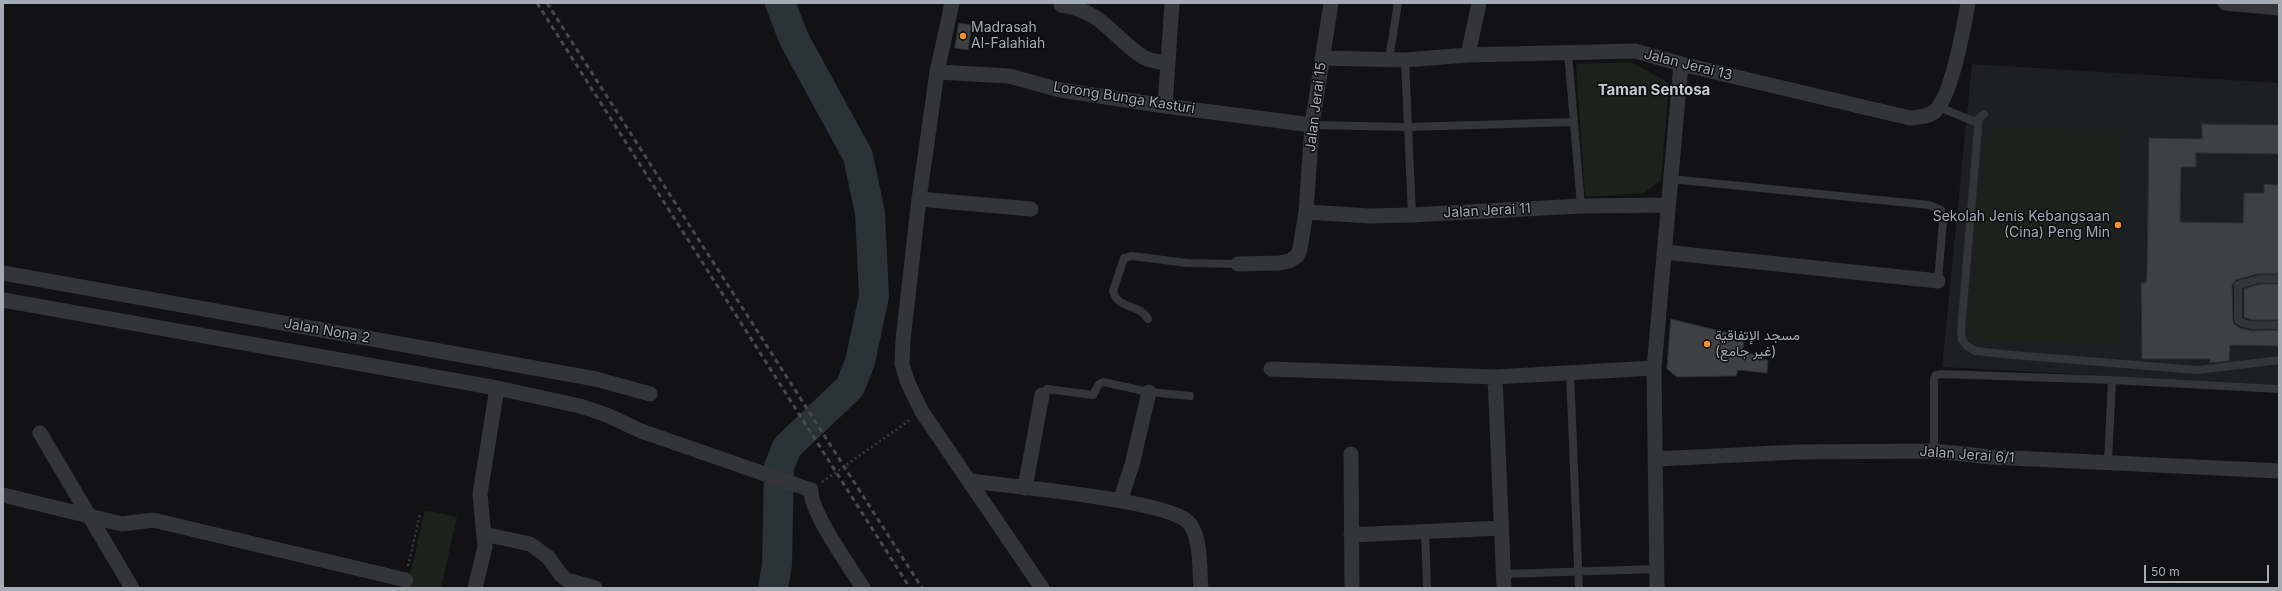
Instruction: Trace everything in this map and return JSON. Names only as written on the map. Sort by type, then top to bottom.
[{"type":"street","points":[[952,3],[937,72],[919,199],[907,298],[902,364],[908,383],[922,412],[1042,588]]},
{"type":"street","points":[[1165,106],[1172,3]]},
{"type":"street","name":"Jalan Jerai 15","points":[[1238,264],[1279,263],[1289,261],[1297,256],[1300,250],[1306,212],[1312,125],[1331,3]]},
{"type":"street","points":[[1468,55],[1479,3]]},
{"type":"street","points":[[1939,107],[1946,93],[1968,3]]},
{"type":"street","points":[[2225,3],[2279,8]]},
{"type":"street","points":[[1061,6],[1077,8],[1097,17],[1144,57],[1167,63]]},
{"type":"street","name":"Jalan Jerai 13","points":[[1322,58],[1405,60],[1468,55],[1635,51],[1681,64],[1910,118],[1930,114],[1939,107]]},
{"type":"street","points":[[1657,588],[1654,368],[1681,64]]},
{"type":"street","name":"Lorong Bunga Kasturi","points":[[937,72],[1009,76],[1060,90],[1165,106],[1312,125]]},
{"type":"street","points":[[919,199],[1031,209]]},
{"type":"street","name":"Jalan Jerai 11","points":[[1306,212],[1370,216],[1581,206],[1668,205]]},
{"type":"street","points":[[1664,252],[1938,280]]},
{"type":"street","name":"Jalan Nona 2","points":[[3,273],[596,378],[650,394]]},
{"type":"street","points":[[3,300],[497,388],[580,406],[608,415],[641,431],[805,488],[830,535],[863,588]]},
{"type":"street","points":[[1271,369],[1495,377],[1654,368]]},
{"type":"street","points":[[1495,377],[1504,581]]},
{"type":"street","points":[[475,588],[485,547],[479,505],[497,388]]},
{"type":"street","points":[[1120,501],[1132,465],[1149,392]]},
{"type":"street","points":[[1025,488],[1042,395]]},
{"type":"street","points":[[40,433],[132,588]]},
{"type":"street","name":"Jalan Jerai 6/1","points":[[1655,459],[1798,452],[1934,451],[1992,457],[2279,471]]},
{"type":"street","points":[[1351,454],[1352,588]]},
{"type":"street","points":[[970,481],[1120,501],[1161,509],[1187,521],[1198,542],[1201,588]]},
{"type":"street","points":[[3,495],[122,524],[153,520],[406,580]]},
{"type":"street","points":[[1351,535],[1501,528]]},
{"type":"street","points":[[484,534],[518,540],[539,548],[565,584],[595,588]]},
{"type":"lane","points":[[1389,59],[1398,3]]},
{"type":"lane","points":[[1568,52],[1581,206]]},
{"type":"lane","points":[[1405,60],[1412,215]]},
{"type":"lane","points":[[1939,107],[1978,123]]},
{"type":"lane","points":[[1984,114],[1978,123],[1961,331],[1962,340],[1967,346],[1975,351],[2012,355],[2198,370],[2279,360]]},
{"type":"lane","points":[[1312,125],[1408,127],[1574,122]]},
{"type":"lane","points":[[1671,179],[1928,205],[1941,210],[1943,220],[1938,280]]},
{"type":"lane","points":[[1148,319],[1142,311],[1122,305],[1116,299],[1113,291],[1124,258],[1132,256],[1187,263],[1238,264]]},
{"type":"lane","points":[[2279,279],[2260,279],[2238,285],[2238,320],[2247,324],[2279,326]]},
{"type":"lane","points":[[1570,373],[1579,588]]},
{"type":"lane","points":[[1934,451],[1934,379],[1936,375],[2112,380],[2279,389]]},
{"type":"lane","points":[[2108,462],[2112,380]]},
{"type":"lane","points":[[1042,395],[1047,389],[1093,395],[1099,384],[1103,382],[1149,392],[1190,396]]},
{"type":"lane","points":[[1425,531],[1427,588]]},
{"type":"lane","points":[[1504,581],[1578,571],[1657,569]]},
{"type":"path","points":[[805,488],[922,412]]},
{"type":"path","points":[[406,580],[420,514]]},
{"type":"shaded area","name":"Taman Sentosa","points":[[1631,62],[1669,83],[1661,180],[1644,193],[1585,197],[1576,64]]},
{"type":"shaded area","name":"Sekolah Jenis Kebangsaan (Cina) Peng Min","points":[[1972,64],[2279,83],[2279,385],[1942,367]]},
{"type":"shaded area","points":[[1999,128],[2117,131],[2117,343],[1982,341],[1970,327],[1985,146]]},
{"type":"shaded area","points":[[425,510],[457,517],[441,588],[407,588]]},
{"type":"building","name":"Madrasah Al-Falahiah","points":[[959,23],[972,25],[968,50],[955,48]]},
{"type":"building","points":[[2202,124],[2279,125],[2279,154],[2196,153],[2196,167],[2181,167],[2180,222],[2243,223],[2244,193],[2264,193],[2264,184],[2279,185],[2279,274],[2257,274],[2236,280],[2232,285],[2233,323],[2240,328],[2251,331],[2279,330],[2279,346],[2230,345],[2229,361],[2210,363],[2210,359],[2142,359],[2141,283],[2146,283],[2147,272],[2149,138],[2202,139]]},
{"type":"building","points":[[2260,284],[2279,284],[2279,320],[2253,320],[2244,317],[2244,289]]},
{"type":"building","name":"مسجد الإتفاقية (غير جامع)","points":[[1671,319],[1745,337],[1742,352],[1756,355],[1756,359],[1768,360],[1767,373],[1738,370],[1736,376],[1677,377],[1667,369]]},
{"type":"waterway","points":[[773,588],[777,564],[779,467],[787,447],[850,387],[860,362],[874,296],[870,213],[858,156],[794,39],[780,3]]},
{"type":"railway","points":[[537,3],[910,588]]},
{"type":"railway","points":[[547,3],[922,588]]},
{"type":"place","name":"Madrasah Al-Falahiah","points":[[963,36]]},
{"type":"place","name":"Sekolah Jenis Kebangsaan (Cina) Peng Min","points":[[2118,225]]},
{"type":"place","name":"مسجد الإتفاقية (غير جامع)","points":[[1707,344]]},
{"type":"district","name":"Taman Sentosa","points":[[1654,90]]}]
